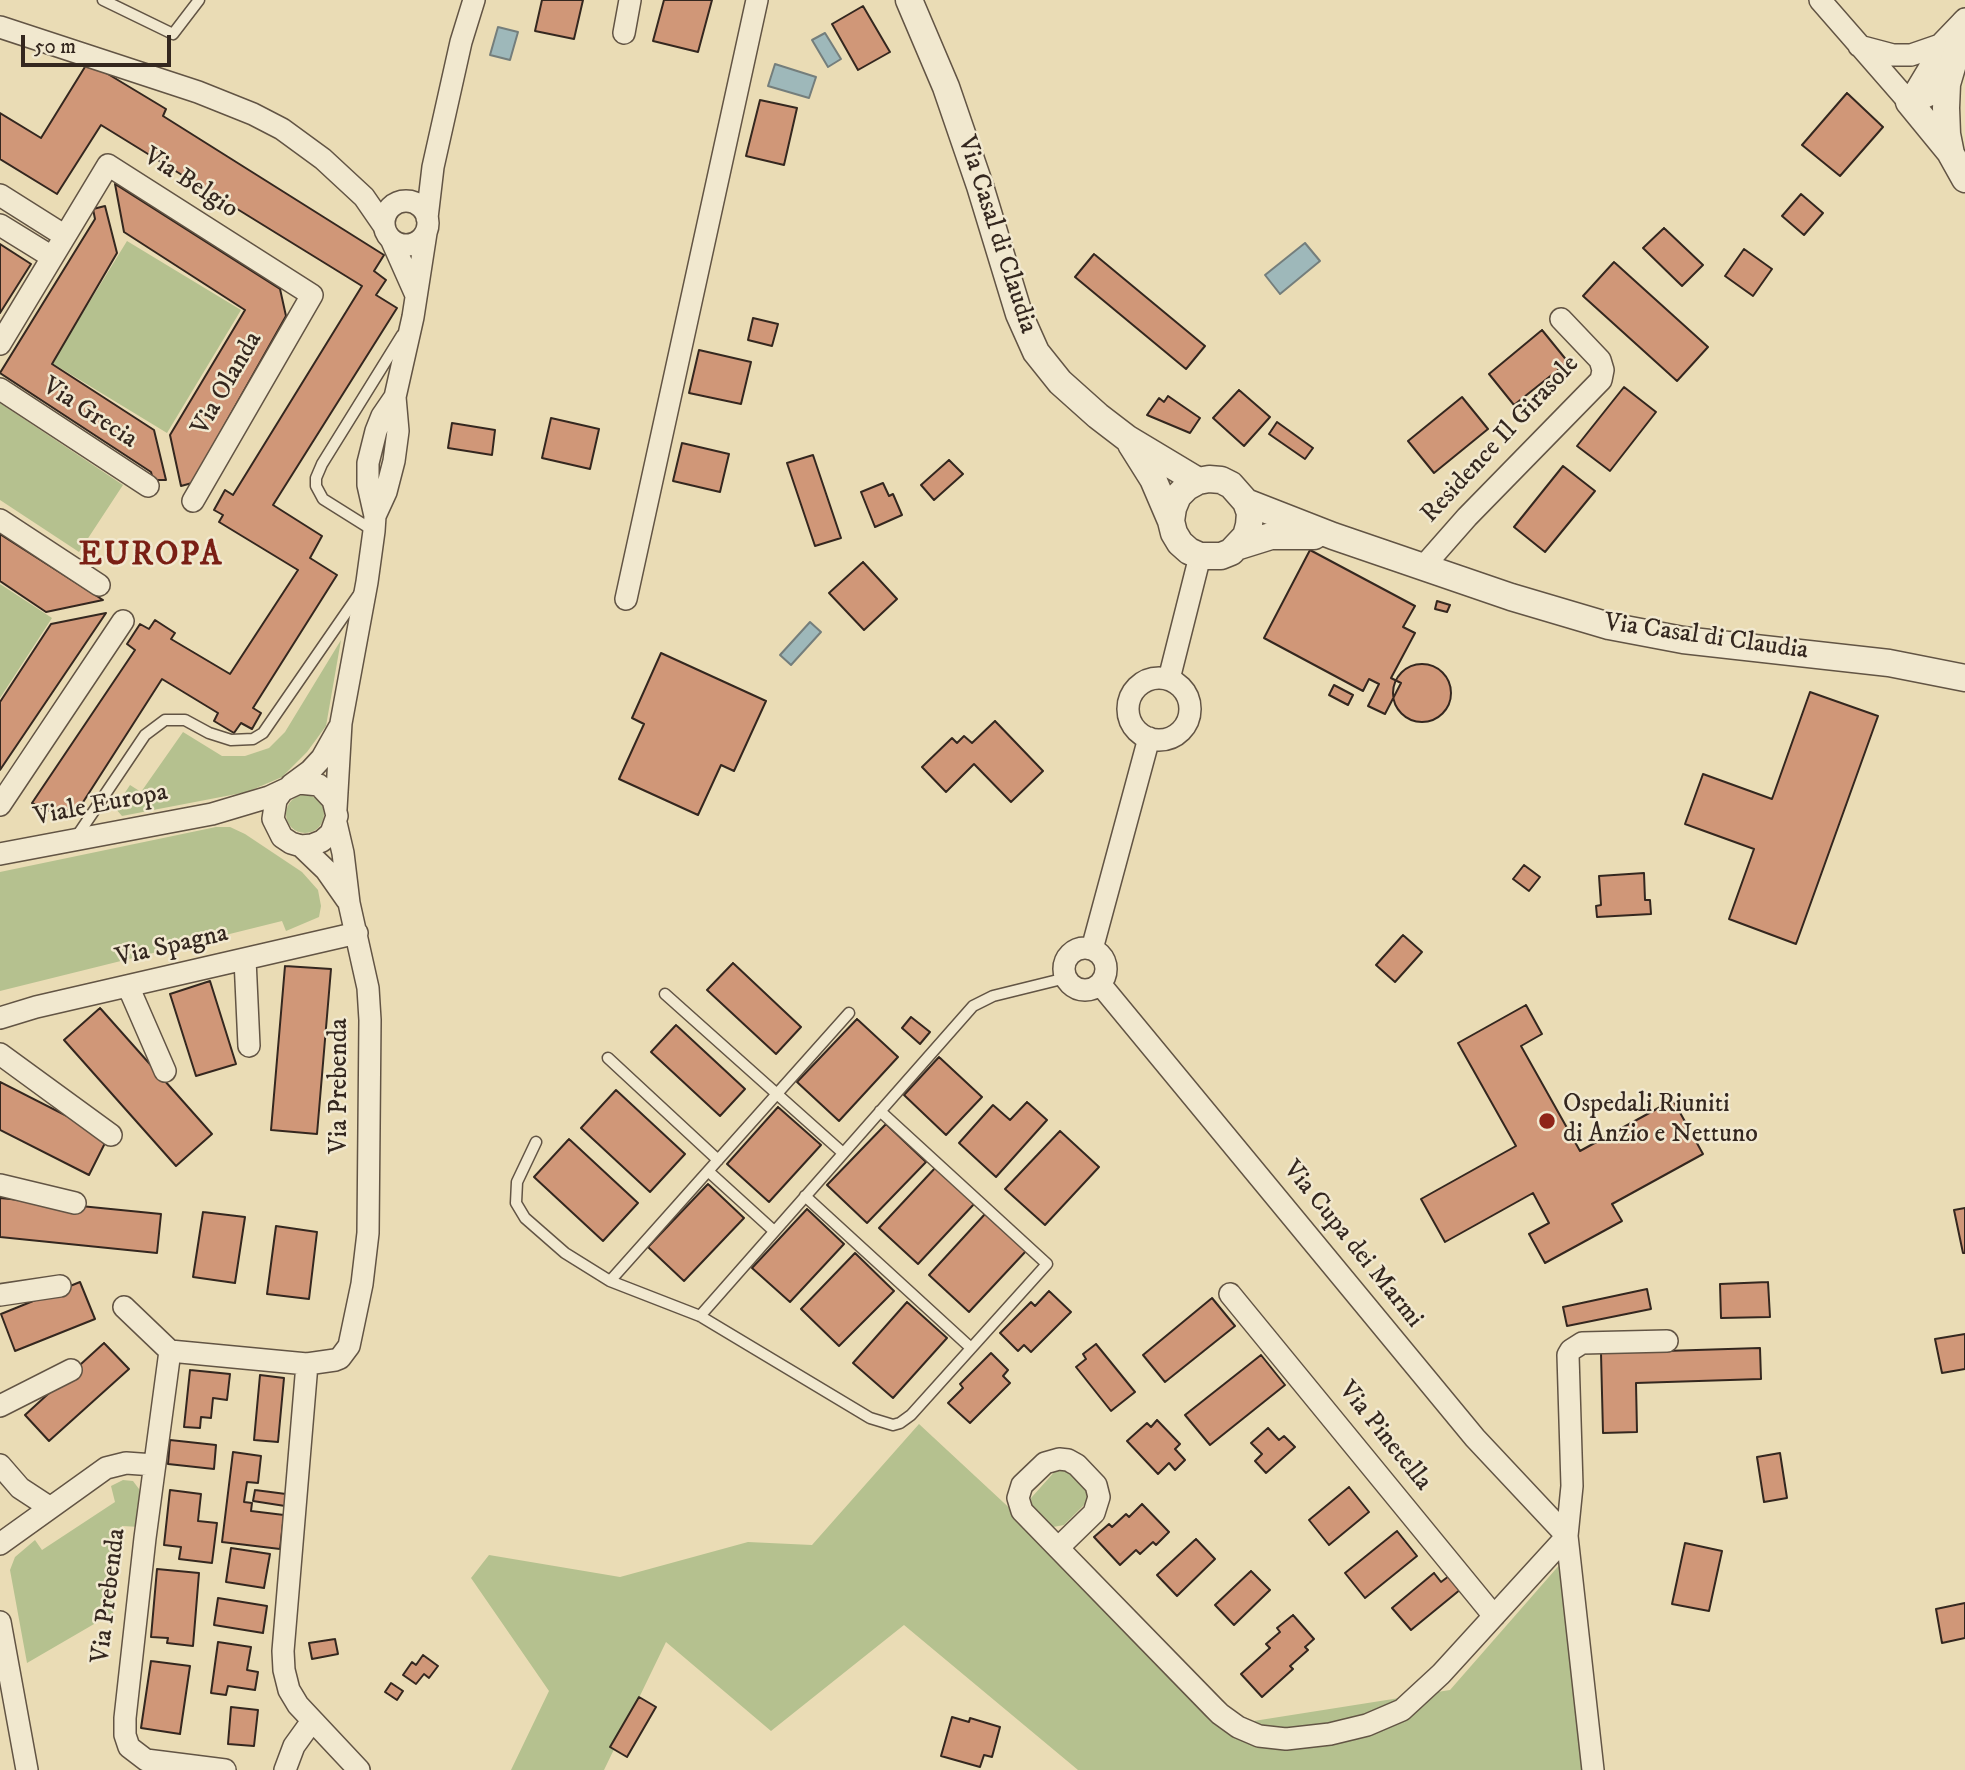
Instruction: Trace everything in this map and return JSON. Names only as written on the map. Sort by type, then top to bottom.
[{"type":"street","name":"Viale Europa","points":[[336,816],[341,723],[367,582],[374,523],[394,461],[398,431],[395,397],[413,317],[433,167],[462,34],[474,0]]},
{"type":"street","points":[[624,33],[630,0]]},
{"type":"street","points":[[626,599],[757,0]]},
{"type":"street","name":"Via Casal di Claudia","points":[[909,0],[946,87],[1027,334],[1040,358],[1059,382],[1128,439],[1198,481],[1209,479],[1231,485],[1247,502],[1333,536],[1539,606],[1640,633],[1877,662],[1965,678]]},
{"type":"street","points":[[1820,0],[1909,102],[1951,154],[1965,179]]},
{"type":"street","points":[[1909,102],[1940,45],[1965,21]]},
{"type":"street","points":[[1951,154],[1947,134],[1947,84],[1965,21]]},
{"type":"street","name":"Viale Europa","points":[[0,27],[211,97],[253,114],[308,147],[364,197],[387,233],[415,293]]},
{"type":"street","points":[[1858,46],[1893,55],[1911,55],[1940,45]]},
{"type":"street","points":[[1909,102],[1947,84]]},
{"type":"street","name":"Via Belgio","points":[[0,344],[108,165],[312,295]]},
{"type":"street","points":[[398,203],[415,203],[425,212],[427,225],[422,238],[410,245],[403,245],[387,233],[386,214],[433,167]]},
{"type":"street","points":[[0,195],[65,236]]},
{"type":"street","name":"Viale Europa","points":[[364,197],[398,203]]},
{"type":"street","points":[[0,225],[52,257]]},
{"type":"street","name":"Via Olanda","points":[[192,500],[312,295]]},
{"type":"street","name":"Residence Il Girasole","points":[[1423,567],[1467,517],[1601,380],[1603,370],[1600,360],[1561,319]]},
{"type":"street","name":"Via Grecia","points":[[0,389],[148,486]]},
{"type":"street","name":"Via Casal di Claudia","points":[[1128,439],[1153,479],[1174,533],[1189,551],[1200,556],[1221,556],[1254,540],[1280,535],[1333,536]]},
{"type":"street","points":[[1171,521],[1178,496],[1198,481]]},
{"type":"street","points":[[1239,546],[1250,525],[1247,502]]},
{"type":"street","points":[[0,520],[99,584]]},
{"type":"street","points":[[1169,679],[1200,556]]},
{"type":"street","points":[[0,805],[123,621]]},
{"type":"street","points":[[1150,679],[1169,679],[1178,684],[1189,699],[1189,718],[1184,727],[1169,738],[1149,738],[1134,727],[1129,718],[1129,699],[1134,690],[1150,679]]},
{"type":"street","name":"Viale Europa","points":[[285,789],[310,771],[322,758],[341,723]]},
{"type":"street","points":[[1091,949],[1149,738]]},
{"type":"street","name":"Viale Europa","points":[[0,854],[212,814],[299,783],[319,785],[327,792],[336,816]]},
{"type":"street","points":[[275,828],[273,809],[285,789]]},
{"type":"street","name":"Viale Europa","points":[[212,814],[246,817],[275,828],[291,843],[301,846]]},
{"type":"street","points":[[301,846],[323,841],[331,833],[336,816]]},
{"type":"street","name":"Via Prebenda","points":[[225,1770],[146,1760],[129,1747],[124,1718],[170,1351],[307,1364],[340,1358],[353,1336],[367,1246],[370,1020],[366,973],[349,903],[336,816]]},
{"type":"street","name":"Via Prebenda","points":[[301,846],[326,870],[349,903]]},
{"type":"street","name":"Via Spagna","points":[[0,1018],[36,1007],[357,933]]},
{"type":"street","points":[[1078,949],[1091,949],[1103,957],[1106,964],[1104,978],[1100,984],[1088,990],[1075,988],[1066,978],[1064,971],[1067,958],[1078,949]]},
{"type":"street","points":[[245,959],[249,1046]]},
{"type":"street","name":"Via Cupa dei Marmi","points":[[1100,984],[1475,1438],[1567,1536]]},
{"type":"street","points":[[128,986],[165,1072]]},
{"type":"street","points":[[0,1054],[111,1135]]},
{"type":"street","points":[[0,1185],[75,1203]]},
{"type":"street","points":[[0,1295],[60,1286]]},
{"type":"street","name":"Via Pinetella","points":[[1230,1294],[1494,1616]]},
{"type":"street","points":[[124,1307],[170,1351]]},
{"type":"street","points":[[1593,1770],[1567,1536],[1572,1495],[1567,1369],[1571,1350],[1576,1345],[1588,1342],[1667,1341]]},
{"type":"street","points":[[307,1364],[283,1662],[292,1697],[359,1770]]},
{"type":"street","points":[[0,1406],[71,1370]]},
{"type":"street","points":[[0,1544],[106,1468],[125,1463],[154,1465]]},
{"type":"street","points":[[0,1465],[20,1488],[49,1507]]},
{"type":"street","points":[[1058,1548],[1220,1714],[1238,1727],[1259,1736],[1294,1738],[1339,1732],[1375,1723],[1402,1710],[1441,1674],[1567,1536]]},
{"type":"street","points":[[0,1622],[27,1770]]},
{"type":"street","points":[[285,1770],[293,1746],[312,1721]]},
{"type":"lane","points":[[103,0],[173,34],[199,0]]},
{"type":"lane","points":[[374,523],[323,499],[316,486],[316,478],[413,317]]},
{"type":"lane","points":[[75,839],[145,735],[164,719],[186,720],[209,733],[231,740],[253,739],[262,733],[367,582]]},
{"type":"lane","points":[[700,1315],[973,1006],[985,998],[1066,978]]},
{"type":"lane","points":[[665,994],[843,1153]]},
{"type":"lane","points":[[610,1281],[849,1013]]},
{"type":"lane","points":[[608,1058],[718,1160]]},
{"type":"lane","points":[[536,1142],[516,1187],[518,1208],[525,1219],[565,1253],[610,1281],[700,1315],[870,1418],[885,1425],[893,1425],[907,1419],[1047,1264],[880,1111]]},
{"type":"lane","points":[[708,1171],[774,1231]]},
{"type":"lane","points":[[805,1196],[971,1348]]},
{"type":"green space","points":[[127,241],[241,310],[167,433],[52,363]]},
{"type":"green space","points":[[0,403],[123,485],[79,552],[0,500]]},
{"type":"green space","points":[[0,584],[52,618],[0,698]]},
{"type":"green space","points":[[341,640],[326,726],[307,752],[282,777],[247,792],[122,816],[115,808],[130,785],[141,792],[183,732],[222,756],[245,756],[269,748],[285,732]]},
{"type":"green space","points":[[305,795],[318,801],[324,814],[318,827],[305,833],[292,827],[286,814],[292,801]]},
{"type":"green space","points":[[216,827],[230,827],[245,834],[302,872],[318,890],[321,906],[319,917],[286,931],[282,921],[0,991],[0,872]]},
{"type":"green space","points":[[919,1424],[1241,1723],[1450,1690],[1562,1562],[1583,1770],[1078,1770],[904,1625],[771,1731],[666,1642],[604,1770],[511,1770],[549,1691],[471,1578],[489,1555],[620,1577],[748,1542],[812,1545]]},
{"type":"green space","points":[[1057,1469],[1067,1469],[1089,1491],[1088,1501],[1064,1525],[1053,1527],[1032,1507],[1031,1498]]},
{"type":"green space","points":[[123,1480],[133,1481],[143,1502],[140,1527],[122,1526],[113,1613],[27,1663],[10,1570],[15,1557],[35,1540],[42,1550],[115,1502],[111,1486]]},
{"type":"water","points":[[498,27],[518,32],[510,60],[490,55]]},
{"type":"water","points":[[825,33],[841,59],[828,67],[812,40]]},
{"type":"water","points":[[775,64],[816,77],[809,98],[768,86]]},
{"type":"water","points":[[1305,243],[1320,261],[1280,294],[1265,275]]},
{"type":"water","points":[[810,622],[821,632],[791,665],[780,655]]},
{"type":"building","points":[[542,0],[583,0],[574,39],[535,31]]},
{"type":"building","points":[[664,0],[712,0],[698,52],[653,41]]},
{"type":"building","points":[[863,6],[890,52],[858,70],[832,24]]},
{"type":"building","points":[[88,62],[166,109],[163,116],[384,255],[374,271],[386,280],[376,295],[397,308],[273,505],[322,536],[310,558],[337,575],[253,708],[261,713],[252,729],[241,723],[234,733],[214,721],[218,713],[162,679],[78,810],[47,811],[32,803],[135,650],[127,644],[140,624],[149,629],[155,620],[175,633],[171,639],[230,674],[298,570],[219,522],[223,515],[214,510],[225,490],[233,495],[362,286],[101,125],[57,194],[0,159],[0,113],[41,138]]},
{"type":"building","points":[[1847,93],[1883,127],[1840,176],[1802,145]]},
{"type":"building","points":[[760,100],[797,108],[784,165],[746,156]]},
{"type":"building","points":[[115,184],[280,289],[286,316],[192,483],[181,486],[170,435],[245,310],[124,232]]},
{"type":"building","points":[[1801,194],[1823,213],[1804,235],[1782,216]]},
{"type":"building","points":[[105,206],[117,253],[52,364],[154,430],[166,480],[153,480],[151,472],[0,373],[95,219],[93,209]]},
{"type":"building","points":[[1664,228],[1703,265],[1682,286],[1643,248]]},
{"type":"building","points":[[0,244],[31,264],[0,313]]},
{"type":"building","points":[[1744,249],[1772,269],[1753,296],[1725,276]]},
{"type":"building","points":[[1094,254],[1205,346],[1186,369],[1075,277]]},
{"type":"building","points":[[1614,262],[1708,347],[1677,381],[1583,296]]},
{"type":"building","points":[[753,318],[778,324],[772,346],[748,340]]},
{"type":"building","points":[[1542,330],[1568,362],[1514,405],[1489,374]]},
{"type":"building","points":[[699,350],[751,362],[741,404],[689,393]]},
{"type":"building","points":[[1624,387],[1656,412],[1610,471],[1577,446]]},
{"type":"building","points":[[1239,390],[1270,417],[1244,446],[1213,418]]},
{"type":"building","points":[[1168,396],[1200,418],[1190,433],[1147,415],[1159,398],[1164,402]]},
{"type":"building","points":[[1462,397],[1488,429],[1434,473],[1408,441]]},
{"type":"building","points":[[551,418],[599,429],[590,469],[542,458]]},
{"type":"building","points":[[1277,422],[1313,448],[1305,459],[1269,434]]},
{"type":"building","points":[[452,423],[495,430],[492,455],[448,448]]},
{"type":"building","points":[[682,443],[729,454],[720,492],[673,481]]},
{"type":"building","points":[[813,455],[841,538],[815,546],[787,463]]},
{"type":"building","points":[[949,460],[963,474],[934,500],[921,485]]},
{"type":"building","points":[[1563,466],[1595,491],[1545,552],[1514,527]]},
{"type":"building","points":[[883,483],[889,496],[893,494],[902,515],[875,527],[861,492]]},
{"type":"building","points":[[0,534],[103,600],[46,612],[0,581]]},
{"type":"building","points":[[1310,550],[1415,606],[1403,627],[1415,633],[1391,678],[1401,683],[1385,714],[1368,706],[1379,684],[1369,679],[1363,691],[1264,638]]},
{"type":"building","points":[[863,562],[897,599],[864,630],[829,593]]},
{"type":"building","points":[[1437,601],[1450,605],[1447,612],[1435,609]]},
{"type":"building","points":[[106,613],[0,770],[0,702],[51,624]]},
{"type":"building","points":[[661,653],[766,701],[734,771],[721,765],[698,815],[619,779],[644,724],[632,718]]},
{"type":"building","points":[[1422,664],[1438,669],[1446,677],[1451,693],[1446,709],[1438,717],[1422,722],[1406,717],[1398,709],[1393,693],[1398,677],[1406,669]]},
{"type":"building","points":[[1334,685],[1353,695],[1348,705],[1329,695]]},
{"type":"building","points":[[1810,692],[1878,716],[1796,944],[1729,919],[1754,849],[1685,824],[1703,774],[1772,799]]},
{"type":"building","points":[[995,721],[1043,771],[1011,802],[974,764],[946,792],[922,767],[952,738],[957,743],[964,736],[972,743]]},
{"type":"building","points":[[1524,865],[1540,877],[1529,891],[1513,879]]},
{"type":"building","points":[[1644,873],[1645,900],[1650,900],[1651,914],[1597,917],[1596,906],[1601,905],[1599,876]]},
{"type":"building","points":[[1403,935],[1422,952],[1395,982],[1376,965]]},
{"type":"building","points":[[733,963],[801,1027],[776,1054],[707,990]]},
{"type":"building","points":[[285,966],[331,969],[317,1134],[271,1130]]},
{"type":"building","points":[[210,981],[236,1064],[196,1076],[170,994]]},
{"type":"building","points":[[1526,1005],[1542,1034],[1521,1046],[1580,1151],[1673,1100],[1703,1154],[1612,1204],[1622,1221],[1545,1263],[1529,1234],[1549,1223],[1533,1193],[1445,1242],[1421,1199],[1516,1146],[1458,1043]]},
{"type":"building","points":[[100,1008],[212,1134],[176,1166],[64,1040]]},
{"type":"building","points":[[911,1017],[930,1032],[920,1044],[902,1028]]},
{"type":"building","points":[[857,1019],[898,1057],[839,1121],[797,1082]]},
{"type":"building","points":[[676,1025],[745,1089],[720,1116],[651,1052]]},
{"type":"building","points":[[939,1057],[982,1097],[946,1135],[904,1095]]},
{"type":"building","points":[[0,1082],[108,1137],[89,1175],[0,1130]]},
{"type":"building","points":[[616,1090],[685,1154],[650,1192],[581,1128]]},
{"type":"building","points":[[1027,1102],[1047,1120],[996,1177],[959,1143],[993,1105],[1010,1120]]},
{"type":"building","points":[[778,1107],[821,1145],[769,1202],[727,1164]]},
{"type":"building","points":[[886,1124],[926,1162],[867,1223],[827,1185]]},
{"type":"building","points":[[1060,1131],[1099,1167],[1045,1225],[1005,1189]]},
{"type":"building","points":[[569,1139],[638,1203],[603,1241],[534,1177]]},
{"type":"building","points":[[936,1167],[975,1203],[918,1264],[879,1228]]},
{"type":"building","points":[[708,1184],[744,1218],[684,1281],[648,1247]]},
{"type":"building","points":[[0,1198],[161,1214],[157,1253],[0,1237]]},
{"type":"building","points":[[1965,1208],[1965,1253],[1963,1253],[1954,1210]]},
{"type":"building","points":[[807,1209],[844,1244],[790,1302],[752,1268]]},
{"type":"building","points":[[203,1212],[245,1217],[235,1283],[193,1277]]},
{"type":"building","points":[[985,1214],[1026,1251],[969,1312],[929,1275]]},
{"type":"building","points":[[276,1226],[317,1232],[309,1299],[267,1294]]},
{"type":"building","points":[[855,1253],[894,1291],[839,1346],[801,1309]]},
{"type":"building","points":[[80,1282],[95,1319],[15,1351],[1,1314]]},
{"type":"building","points":[[1768,1282],[1770,1317],[1721,1318],[1720,1284]]},
{"type":"building","points":[[1647,1289],[1651,1309],[1567,1326],[1563,1307]]},
{"type":"building","points":[[1049,1291],[1071,1312],[1031,1352],[1024,1345],[1018,1351],[1000,1333],[1031,1302],[1035,1306]]},
{"type":"building","points":[[1212,1298],[1235,1326],[1165,1382],[1143,1355]]},
{"type":"building","points":[[907,1302],[947,1338],[893,1398],[853,1363]]},
{"type":"building","points":[[1965,1334],[1965,1369],[1942,1373],[1935,1339]]},
{"type":"building","points":[[104,1343],[129,1369],[49,1441],[25,1415]]},
{"type":"building","points":[[1096,1344],[1135,1392],[1111,1411],[1076,1367],[1086,1359],[1083,1354]]},
{"type":"building","points":[[1760,1348],[1761,1379],[1636,1383],[1637,1432],[1603,1433],[1601,1353]]},
{"type":"building","points":[[991,1353],[1008,1370],[1003,1376],[1010,1383],[970,1423],[948,1403],[963,1388],[960,1384]]},
{"type":"building","points":[[1261,1355],[1285,1385],[1210,1445],[1185,1415]]},
{"type":"building","points":[[190,1370],[230,1374],[227,1400],[213,1398],[211,1418],[201,1417],[200,1428],[184,1427]]},
{"type":"building","points":[[260,1375],[284,1378],[278,1442],[254,1440]]},
{"type":"building","points":[[1157,1420],[1180,1444],[1175,1449],[1185,1460],[1175,1470],[1169,1463],[1158,1474],[1127,1441],[1147,1423],[1151,1427]]},
{"type":"building","points":[[1268,1428],[1279,1440],[1284,1436],[1295,1447],[1266,1473],[1255,1461],[1262,1454],[1251,1443]]},
{"type":"building","points":[[170,1440],[216,1445],[214,1469],[168,1464]]},
{"type":"building","points":[[233,1452],[261,1456],[258,1483],[247,1482],[244,1502],[252,1503],[251,1511],[284,1515],[280,1549],[222,1542]]},
{"type":"building","points":[[1780,1453],[1787,1498],[1764,1502],[1757,1457]]},
{"type":"building","points":[[1349,1487],[1369,1512],[1329,1545],[1309,1520]]},
{"type":"building","points":[[170,1490],[201,1494],[198,1521],[217,1523],[212,1563],[179,1559],[181,1547],[164,1545]]},
{"type":"building","points":[[255,1490],[286,1494],[285,1506],[253,1501]]},
{"type":"building","points":[[1142,1504],[1169,1532],[1156,1545],[1153,1542],[1140,1554],[1136,1550],[1120,1565],[1094,1537],[1109,1524],[1112,1527],[1126,1514],[1129,1517]]},
{"type":"building","points":[[1397,1531],[1417,1556],[1365,1598],[1345,1573]]},
{"type":"building","points":[[1196,1539],[1215,1559],[1177,1596],[1157,1575]]},
{"type":"building","points":[[1685,1543],[1722,1551],[1709,1611],[1672,1604]]},
{"type":"building","points":[[231,1548],[270,1554],[264,1588],[226,1582]]},
{"type":"building","points":[[157,1569],[199,1573],[193,1646],[167,1643],[168,1638],[151,1637]]},
{"type":"building","points":[[1251,1571],[1270,1590],[1234,1625],[1215,1605]]},
{"type":"building","points":[[1434,1573],[1441,1582],[1449,1576],[1461,1589],[1411,1630],[1392,1608]]},
{"type":"building","points":[[218,1598],[267,1606],[263,1633],[214,1625]]},
{"type":"building","points":[[1965,1603],[1965,1638],[1942,1643],[1936,1609]]},
{"type":"building","points":[[1293,1615],[1314,1639],[1305,1647],[1308,1650],[1290,1666],[1293,1669],[1262,1697],[1241,1674],[1270,1648],[1266,1644],[1280,1632],[1277,1628]]},
{"type":"building","points":[[335,1639],[338,1654],[312,1659],[309,1643]]},
{"type":"building","points":[[218,1642],[251,1647],[247,1670],[258,1672],[255,1690],[228,1686],[226,1695],[211,1693]]},
{"type":"building","points":[[423,1655],[438,1666],[429,1678],[424,1674],[416,1684],[403,1675],[412,1662],[416,1665]]},
{"type":"building","points":[[151,1661],[190,1666],[180,1734],[141,1728]]},
{"type":"building","points":[[391,1683],[403,1691],[397,1700],[385,1692]]},
{"type":"building","points":[[639,1697],[656,1707],[627,1757],[610,1747]]},
{"type":"building","points":[[231,1707],[258,1710],[254,1746],[228,1744]]},
{"type":"building","points":[[952,1717],[969,1722],[970,1718],[1000,1727],[992,1757],[984,1755],[980,1767],[941,1756]]},
{"type":"place","name":"Ospedali Riuniti di Anzio e Nettuno","points":[[1547,1121]]},
{"type":"district","name":"EUROPA","points":[[151,557]]}]
